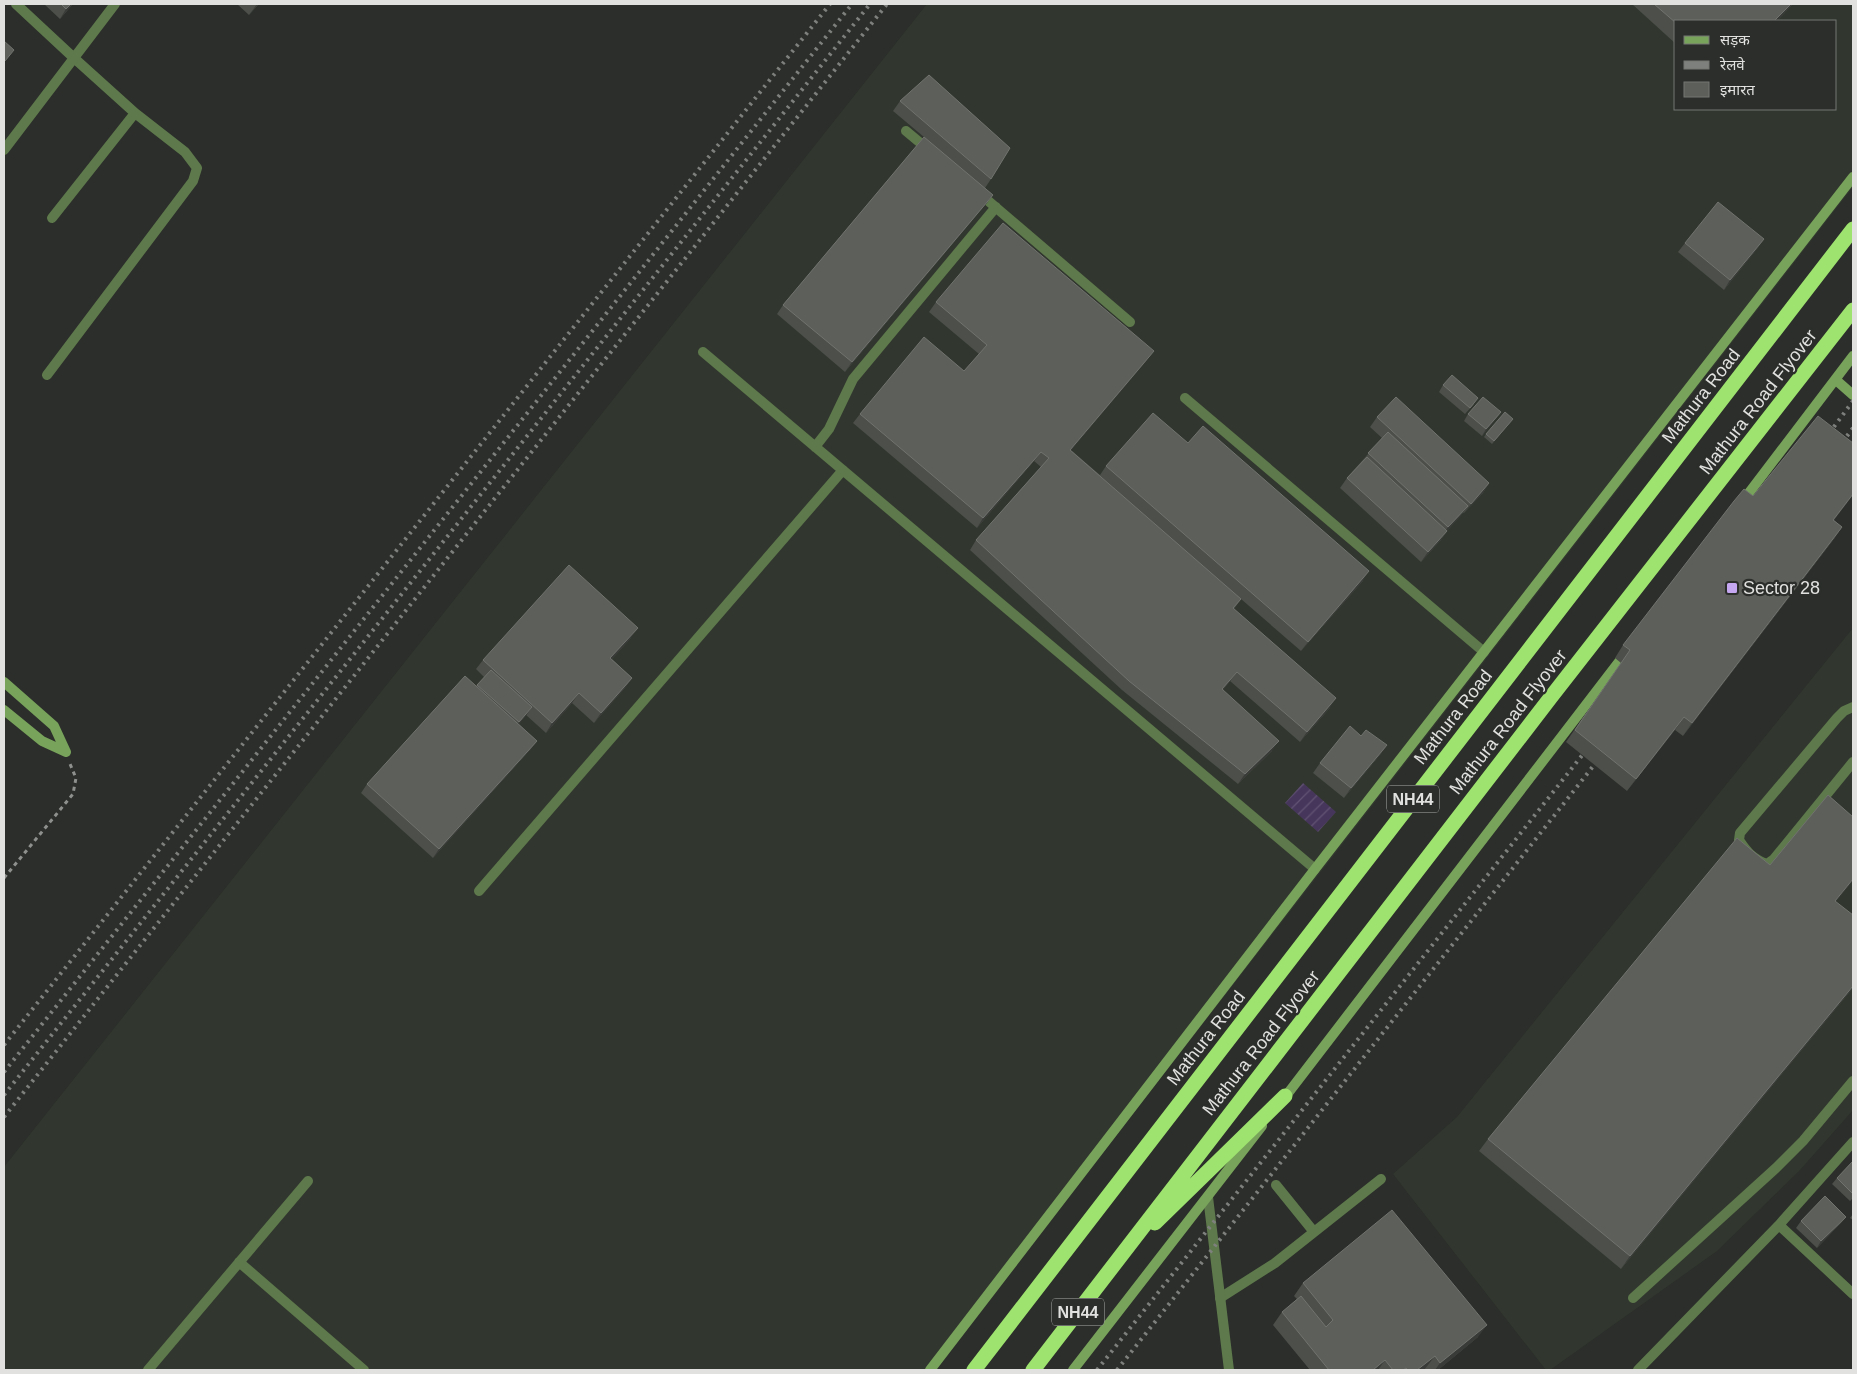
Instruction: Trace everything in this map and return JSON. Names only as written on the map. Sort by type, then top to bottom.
[{"type":"highway","name":"Mathura Road","points":[[974,1370],[1853,229]]},
{"type":"highway","name":"Mathura Road Flyover","points":[[1123,1253],[1551,697],[1853,310]]},
{"type":"highway","points":[[1123,1253],[1285,1096]]},
{"type":"highway","name":"NH44","points":[[1033,1370],[1123,1253]]},
{"type":"main road","points":[[930,1370],[1315,869],[1853,177]]},
{"type":"main road","points":[[1732,514],[1853,356]]},
{"type":"main road","points":[[1836,380],[1853,395]]},
{"type":"main road","points":[[1073,1370],[1636,640]]},
{"type":"main road","points":[[4,682],[54,726],[66,752]]},
{"type":"main road","points":[[4,710],[42,741],[66,752]]},
{"type":"street","points":[[16,4],[136,113],[185,152],[197,168],[193,181],[47,375]]},
{"type":"street","points":[[4,150],[115,4]]},
{"type":"street","points":[[52,218],[136,113]]},
{"type":"street","points":[[906,131],[936,156]]},
{"type":"street","points":[[973,188],[1130,322]]},
{"type":"street","points":[[815,447],[829,429],[853,379],[996,207]]},
{"type":"street","points":[[703,352],[1315,869]]},
{"type":"street","points":[[1185,398],[1484,652]]},
{"type":"street","points":[[479,891],[843,470]]},
{"type":"street","points":[[1853,707],[1844,711],[1837,718],[1740,833],[1739,840],[1747,853],[1758,861],[1767,864],[1774,859],[1853,762]]},
{"type":"street","points":[[1633,1298],[1776,1168],[1803,1140],[1853,1081]]},
{"type":"street","points":[[1638,1370],[1778,1225],[1853,1142]]},
{"type":"street","points":[[1220,1298],[1275,1263],[1381,1179]]},
{"type":"street","points":[[148,1370],[308,1181]]},
{"type":"street","points":[[1276,1185],[1314,1232]]},
{"type":"street","points":[[1208,1197],[1229,1370]]},
{"type":"street","points":[[1778,1225],[1853,1294]]},
{"type":"street","points":[[239,1262],[364,1370]]},
{"type":"path","points":[[4,878],[72,794],[76,778],[66,752]]},
{"type":"shaded area","points":[[927,4],[1853,4],[1853,187],[934,1370],[4,1370],[4,1167]]},
{"type":"shaded area","points":[[1853,628],[1853,1110],[1800,1170],[1717,1251],[1550,1370],[1546,1370],[1393,1174],[1457,1117]]},
{"type":"shaded area","points":[[1303,783],[1336,812],[1318,832],[1285,803]]},
{"type":"building","points":[[61,4],[71,4],[66,9]]},
{"type":"building","points":[[1654,4],[1791,4],[1775,20],[1674,21]]},
{"type":"building","points":[[4,41],[14,50],[5,61],[4,60]]},
{"type":"building","points":[[929,75],[1010,148],[991,179],[900,101]]},
{"type":"building","points":[[924,137],[993,195],[852,362],[783,305]]},
{"type":"building","points":[[1718,202],[1764,239],[1730,280],[1685,243]]},
{"type":"building","points":[[1003,223],[1154,351],[1070,450],[1241,599],[1233,608],[1336,698],[1307,732],[1237,672],[1222,689],[1279,741],[1245,774],[1129,681],[976,540],[1049,458],[1041,452],[983,518],[860,414],[924,337],[964,371],[987,345],[936,302]]},
{"type":"building","points":[[1452,375],[1478,398],[1470,408],[1443,385]]},
{"type":"building","points":[[1396,397],[1489,483],[1471,504],[1377,417]]},
{"type":"building","points":[[1483,397],[1501,412],[1486,429],[1468,414]]},
{"type":"building","points":[[1505,412],[1513,419],[1494,441],[1486,434]]},
{"type":"building","points":[[1153,413],[1188,443],[1203,426],[1369,571],[1308,642],[1106,466]]},
{"type":"building","name":"Sector 28","points":[[1818,416],[1853,443],[1853,494],[1833,520],[1842,527],[1692,723],[1684,717],[1636,779],[1575,730],[1630,650],[1623,645],[1734,501],[1744,489],[1753,496]]},
{"type":"building","points":[[1388,432],[1468,506],[1448,527],[1368,453]]},
{"type":"building","points":[[1367,457],[1447,531],[1428,552],[1347,478]]},
{"type":"building","points":[[569,565],[638,628],[610,658],[632,678],[601,713],[579,693],[552,723],[483,660]]},
{"type":"building","points":[[491,670],[532,707],[519,722],[477,685]]},
{"type":"building","points":[[465,676],[537,741],[439,849],[367,784]]},
{"type":"building","points":[[1350,726],[1361,736],[1366,730],[1387,745],[1351,788],[1320,763]]},
{"type":"building","points":[[1828,795],[1853,817],[1853,879],[1835,901],[1853,915],[1853,986],[1630,1256],[1488,1139],[1737,838],[1770,865]]},
{"type":"building","points":[[1853,1161],[1853,1194],[1837,1178]]},
{"type":"building","points":[[1825,1196],[1846,1217],[1821,1241],[1801,1221]]},
{"type":"building","points":[[1392,1210],[1487,1325],[1440,1363],[1435,1356],[1417,1370],[1408,1370],[1406,1368],[1403,1370],[1393,1370],[1385,1360],[1373,1370],[1329,1370],[1282,1312],[1301,1296],[1326,1327],[1333,1320],[1303,1283]]},
{"type":"railway","points":[[4,1045],[830,4]]},
{"type":"railway","points":[[4,1072],[852,4]]},
{"type":"railway","points":[[4,1095],[870,4]]},
{"type":"railway","points":[[4,1117],[887,4]]},
{"type":"railway","points":[[1825,439],[1853,401]]},
{"type":"railway","points":[[1838,448],[1853,428]]},
{"type":"railway","points":[[1097,1370],[1591,744]]},
{"type":"railway","points":[[1117,1370],[1602,755]]},
{"type":"place","name":"Sector 28","points":[[1732,588]]}]
